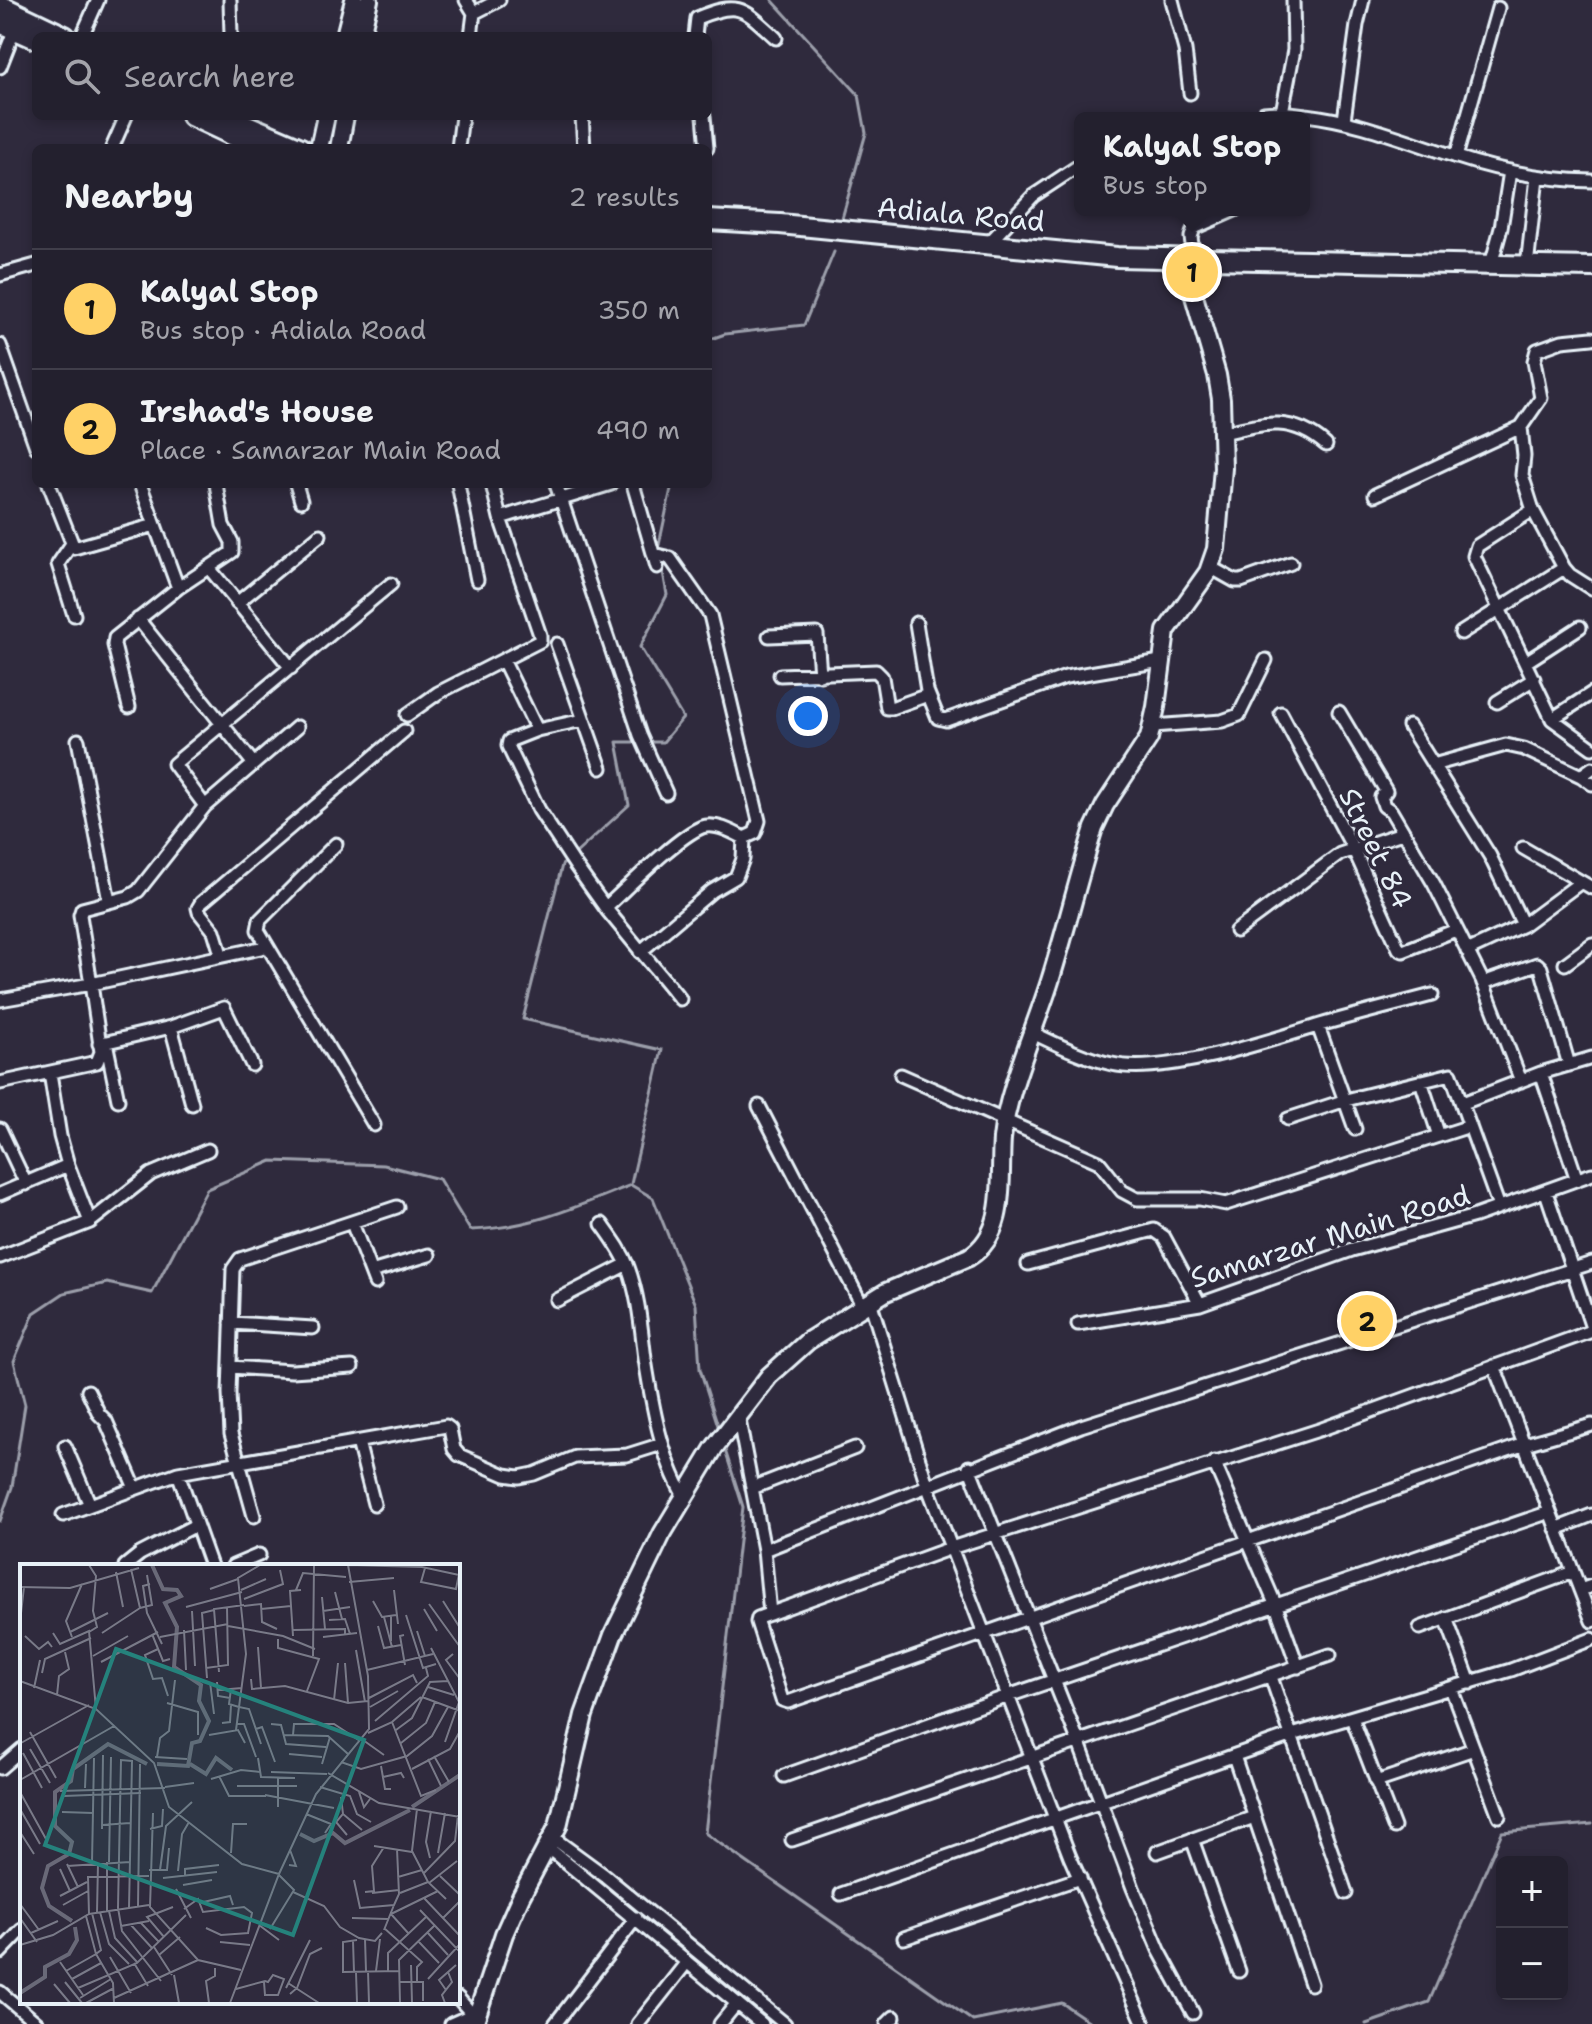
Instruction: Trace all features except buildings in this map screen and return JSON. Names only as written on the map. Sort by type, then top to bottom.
[{"type":"main road","points":[[346,32],[354,0]]},
{"type":"main road","points":[[362,32],[369,0]]},
{"type":"main road","points":[[7,13],[55,32]]},
{"type":"main road","points":[[7,13],[32,35]]},
{"type":"main road","points":[[199,120],[248,144]]},
{"type":"main road","points":[[235,120],[292,144]]},
{"type":"main road","points":[[320,144],[325,120]]},
{"type":"main road","points":[[340,144],[344,120]]},
{"type":"main road","name":"Adiala Road","points":[[712,220],[780,224],[1189,264],[1592,279]]},
{"type":"main road","name":"Adiala Road","points":[[712,231],[780,235],[1117,269],[1189,264],[1592,267]]},
{"type":"main road","points":[[475,2017],[504,1934],[558,1826],[584,1715],[613,1635],[645,1567],[714,1448],[787,1357],[866,1303],[969,1257],[987,1242],[993,1232],[1005,1119],[1094,828],[1105,805],[1149,738],[1166,631],[1196,592],[1216,549],[1223,433],[1217,375],[1189,264]]},
{"type":"street","points":[[84,32],[98,0]]},
{"type":"street","points":[[230,0],[231,32]]},
{"type":"street","points":[[466,0],[474,13],[472,32]]},
{"type":"street","points":[[474,13],[499,0]]},
{"type":"street","points":[[1172,0],[1185,50],[1190,93]]},
{"type":"street","points":[[1282,112],[1294,50],[1293,0]]},
{"type":"street","points":[[1344,120],[1363,0]]},
{"type":"street","points":[[1456,157],[1498,8]]},
{"type":"street","points":[[695,32],[697,18],[719,9],[746,10],[776,38]]},
{"type":"street","points":[[0,67],[7,13]]},
{"type":"street","points":[[1310,116],[1344,120],[1456,157],[1510,171],[1537,177],[1592,181]]},
{"type":"street","points":[[114,144],[124,120]]},
{"type":"street","points":[[458,144],[462,120]]},
{"type":"street","points":[[582,120],[584,144]]},
{"type":"street","points":[[704,120],[707,144]]},
{"type":"street","points":[[987,245],[1033,196],[1074,169]]},
{"type":"street","points":[[1491,265],[1501,228],[1510,171]]},
{"type":"street","points":[[1527,266],[1537,177]]},
{"type":"street","points":[[1189,264],[1194,228],[1221,216]]},
{"type":"street","points":[[0,275],[32,266]]},
{"type":"street","points":[[1375,495],[1521,427],[1541,398],[1534,361],[1537,350],[1562,341],[1592,338]]},
{"type":"street","points":[[0,345],[32,436]]},
{"type":"street","points":[[1223,433],[1286,423],[1305,430],[1326,445]]},
{"type":"street","points":[[1521,427],[1522,475],[1533,510],[1564,568],[1592,589]]},
{"type":"street","points":[[50,488],[71,545],[79,548],[155,525]]},
{"type":"street","points":[[141,488],[178,588]]},
{"type":"street","points":[[129,707],[115,638],[178,588],[232,552],[234,548],[223,525],[217,488]]},
{"type":"street","points":[[297,488],[301,501]]},
{"type":"street","points":[[459,488],[477,580]]},
{"type":"street","points":[[407,715],[438,693],[540,641],[493,488]]},
{"type":"street","points":[[558,488],[640,735],[666,793]]},
{"type":"street","points":[[500,518],[598,488]]},
{"type":"street","points":[[634,488],[657,567]]},
{"type":"street","points":[[1533,510],[1477,546],[1474,556],[1552,719],[1592,748]]},
{"type":"street","points":[[237,603],[320,535]]},
{"type":"street","points":[[71,545],[58,564],[74,615]]},
{"type":"street","points":[[606,907],[674,847],[703,826],[713,826],[744,838],[755,833],[759,821],[710,615],[670,558],[653,554]]},
{"type":"street","points":[[1210,567],[1235,581],[1241,581],[1291,563]]},
{"type":"street","points":[[209,568],[291,668]]},
{"type":"street","points":[[1461,633],[1564,568]]},
{"type":"street","points":[[205,806],[174,764],[391,584]]},
{"type":"street","points":[[138,619],[253,763]]},
{"type":"street","points":[[916,623],[928,695],[938,718],[946,720],[1066,677],[1161,661]]},
{"type":"street","points":[[1526,662],[1580,627]]},
{"type":"street","points":[[769,636],[817,634],[820,675]]},
{"type":"street","points":[[557,644],[601,768]]},
{"type":"street","points":[[503,660],[537,730]]},
{"type":"street","points":[[1153,726],[1222,721],[1239,715],[1266,660]]},
{"type":"street","points":[[780,675],[879,672],[887,708],[928,695]]},
{"type":"street","points":[[1497,702],[1534,679]]},
{"type":"street","points":[[1552,719],[1592,693]]},
{"type":"street","points":[[1339,712],[1384,787],[1386,791],[1381,797],[1382,801],[1434,884],[1483,983],[1521,1081]]},
{"type":"street","name":"Street 84","points":[[1281,713],[1353,848],[1399,949],[1403,951],[1456,930]]},
{"type":"street","points":[[583,720],[537,730],[509,741],[511,755],[539,810],[606,907],[680,999]]},
{"type":"street","points":[[1409,726],[1490,856],[1523,925]]},
{"type":"street","points":[[118,1100],[103,1043],[80,915],[84,907],[128,897],[138,891],[205,806],[297,727]]},
{"type":"street","points":[[221,954],[214,931],[199,912],[201,903],[404,731]]},
{"type":"street","points":[[78,740],[109,901]]},
{"type":"street","points":[[1433,765],[1506,745],[1524,749],[1592,784]]},
{"type":"street","points":[[1581,776],[1592,768]]},
{"type":"street","points":[[1236,931],[1340,854],[1402,833]]},
{"type":"street","points":[[640,952],[712,891],[736,877],[743,859],[744,838]]},
{"type":"street","points":[[336,844],[260,920],[258,930],[265,947],[374,1125]]},
{"type":"street","points":[[1523,848],[1592,888]]},
{"type":"street","points":[[1467,951],[1523,925],[1581,882]]},
{"type":"street","points":[[1565,964],[1592,944]]},
{"type":"street","points":[[0,1000],[265,947]]},
{"type":"street","points":[[1483,983],[1537,964],[1541,968],[1569,1065]]},
{"type":"street","points":[[1033,1033],[1076,1053],[1115,1065],[1159,1065],[1277,1040],[1432,995]]},
{"type":"street","points":[[103,1043],[171,1027],[224,1008],[252,1065]]},
{"type":"street","points":[[1318,1026],[1355,1129]]},
{"type":"street","points":[[171,1027],[192,1104]]},
{"type":"street","points":[[0,1083],[97,1062],[103,1043]]},
{"type":"street","points":[[1463,1103],[1541,1073],[1592,1058]]},
{"type":"street","points":[[50,1073],[60,1136],[90,1222]]},
{"type":"street","points":[[1541,1073],[1577,1180]]},
{"type":"street","points":[[1288,1119],[1346,1100],[1451,1074],[1499,1207]]},
{"type":"street","points":[[901,1075],[1099,1162],[1122,1191],[1137,1199],[1200,1199],[1226,1204],[1470,1126]]},
{"type":"street","points":[[1421,1081],[1439,1136]]},
{"type":"street","points":[[759,1106],[866,1303],[927,1485],[1032,1759],[1144,2024]]},
{"type":"street","points":[[0,1129],[26,1184]]},
{"type":"street","points":[[0,1257],[90,1222],[151,1174],[208,1150]]},
{"type":"street","points":[[0,1194],[68,1165]]},
{"type":"street","name":"Samarzar Main Road","points":[[1078,1324],[1200,1304],[1352,1250],[1431,1230],[1592,1174]]},
{"type":"street","points":[[1546,1192],[1592,1330],[1322,1429],[951,1548],[758,1618],[757,1622],[785,1702],[985,1635],[1525,1444],[1592,1425]]},
{"type":"street","points":[[254,1516],[231,1434],[233,1269],[240,1259],[397,1207]]},
{"type":"street","points":[[352,1223],[373,1278],[429,1255]]},
{"type":"street","points":[[602,1224],[627,1264],[639,1306],[645,1361],[662,1444],[684,1496]]},
{"type":"street","points":[[1028,1264],[1154,1230],[1164,1237],[1200,1304]]},
{"type":"street","points":[[764,1550],[969,1467],[1081,1426],[1592,1263]]},
{"type":"street","points":[[557,1300],[627,1264]]},
{"type":"street","points":[[231,1323],[313,1328]]},
{"type":"street","points":[[1494,1366],[1573,1572],[1586,1588],[1592,1621]]},
{"type":"street","points":[[230,1367],[292,1371],[352,1367]]},
{"type":"street","points":[[88,1391],[99,1414],[106,1421],[135,1488]]},
{"type":"street","points":[[735,1418],[764,1550],[770,1614]]},
{"type":"street","points":[[63,1515],[178,1473],[446,1426],[450,1429],[454,1449],[459,1455],[505,1475],[519,1477],[575,1457],[627,1455],[662,1444]]},
{"type":"street","points":[[358,1442],[374,1504]]},
{"type":"street","points":[[65,1446],[90,1505]]},
{"type":"street","points":[[752,1488],[855,1448]]},
{"type":"street","points":[[1214,1462],[1276,1606],[1298,1667]]},
{"type":"street","points":[[969,1467],[1149,1925],[1193,2013]]},
{"type":"street","points":[[178,1473],[210,1564]]},
{"type":"street","points":[[784,1776],[1008,1696],[1550,1512]]},
{"type":"street","points":[[1556,1529],[1592,1515]]},
{"type":"street","points":[[128,1564],[140,1554],[196,1525]]},
{"type":"street","points":[[238,1564],[259,1555]]},
{"type":"street","points":[[1420,1628],[1573,1572]]},
{"type":"street","points":[[1446,1618],[1470,1683]]},
{"type":"street","points":[[841,1894],[1292,1735],[1470,1683],[1592,1639]]},
{"type":"street","points":[[792,1840],[1330,1655]]},
{"type":"street","points":[[1271,1677],[1346,1893]]},
{"type":"street","points":[[1451,1688],[1499,1816]]},
{"type":"street","points":[[1352,1718],[1394,1827]]},
{"type":"street","points":[[1376,1782],[1474,1749]]},
{"type":"street","points":[[0,1768],[20,1751]]},
{"type":"street","points":[[1234,1756],[1311,1984]]},
{"type":"street","points":[[1157,1852],[1254,1817]]},
{"type":"street","points":[[1192,1839],[1239,1971]]},
{"type":"street","points":[[549,1841],[762,2024]]},
{"type":"street","points":[[549,1841],[604,1875],[785,2024]]},
{"type":"street","points":[[904,1938],[1080,1878]]},
{"type":"street","points":[[555,2024],[636,1918]]},
{"type":"street","points":[[0,1953],[20,1932]]},
{"type":"street","points":[[638,2024],[687,1962]]},
{"type":"street","points":[[0,1992],[38,2024]]},
{"type":"street","points":[[451,2024],[475,2017],[460,2000]]},
{"type":"street","points":[[720,2024],[737,2003]]},
{"type":"waterway","points":[[772,0],[859,95],[866,133],[841,222]]},
{"type":"waterway","points":[[712,339],[725,334],[804,325],[834,252]]},
{"type":"waterway","points":[[659,545],[671,488]]},
{"type":"waterway","points":[[650,742],[663,742],[683,718],[640,647],[667,595],[662,566]]},
{"type":"waterway","points":[[574,855],[629,805],[617,742],[638,742]]},
{"type":"waterway","points":[[566,862],[562,865],[523,1019],[662,1050],[631,1184]]},
{"type":"waterway","points":[[0,1521],[12,1487],[25,1405],[14,1361],[34,1313],[64,1293],[107,1283],[152,1293],[207,1189],[272,1161],[384,1165],[439,1179],[470,1230],[533,1221],[631,1185],[653,1198],[696,1305],[700,1369],[720,1432]]},
{"type":"waterway","points":[[724,1447],[743,1507],[705,1833],[973,2021],[1062,2003],[1093,2024]]},
{"type":"waterway","points":[[1366,2024],[1429,2002],[1502,1832],[1592,1824]]},
{"type":"place","name":"Kalyal Stop","points":[[1192,272]]},
{"type":"place","name":"Irshad's House","points":[[1367,1321]]}]
